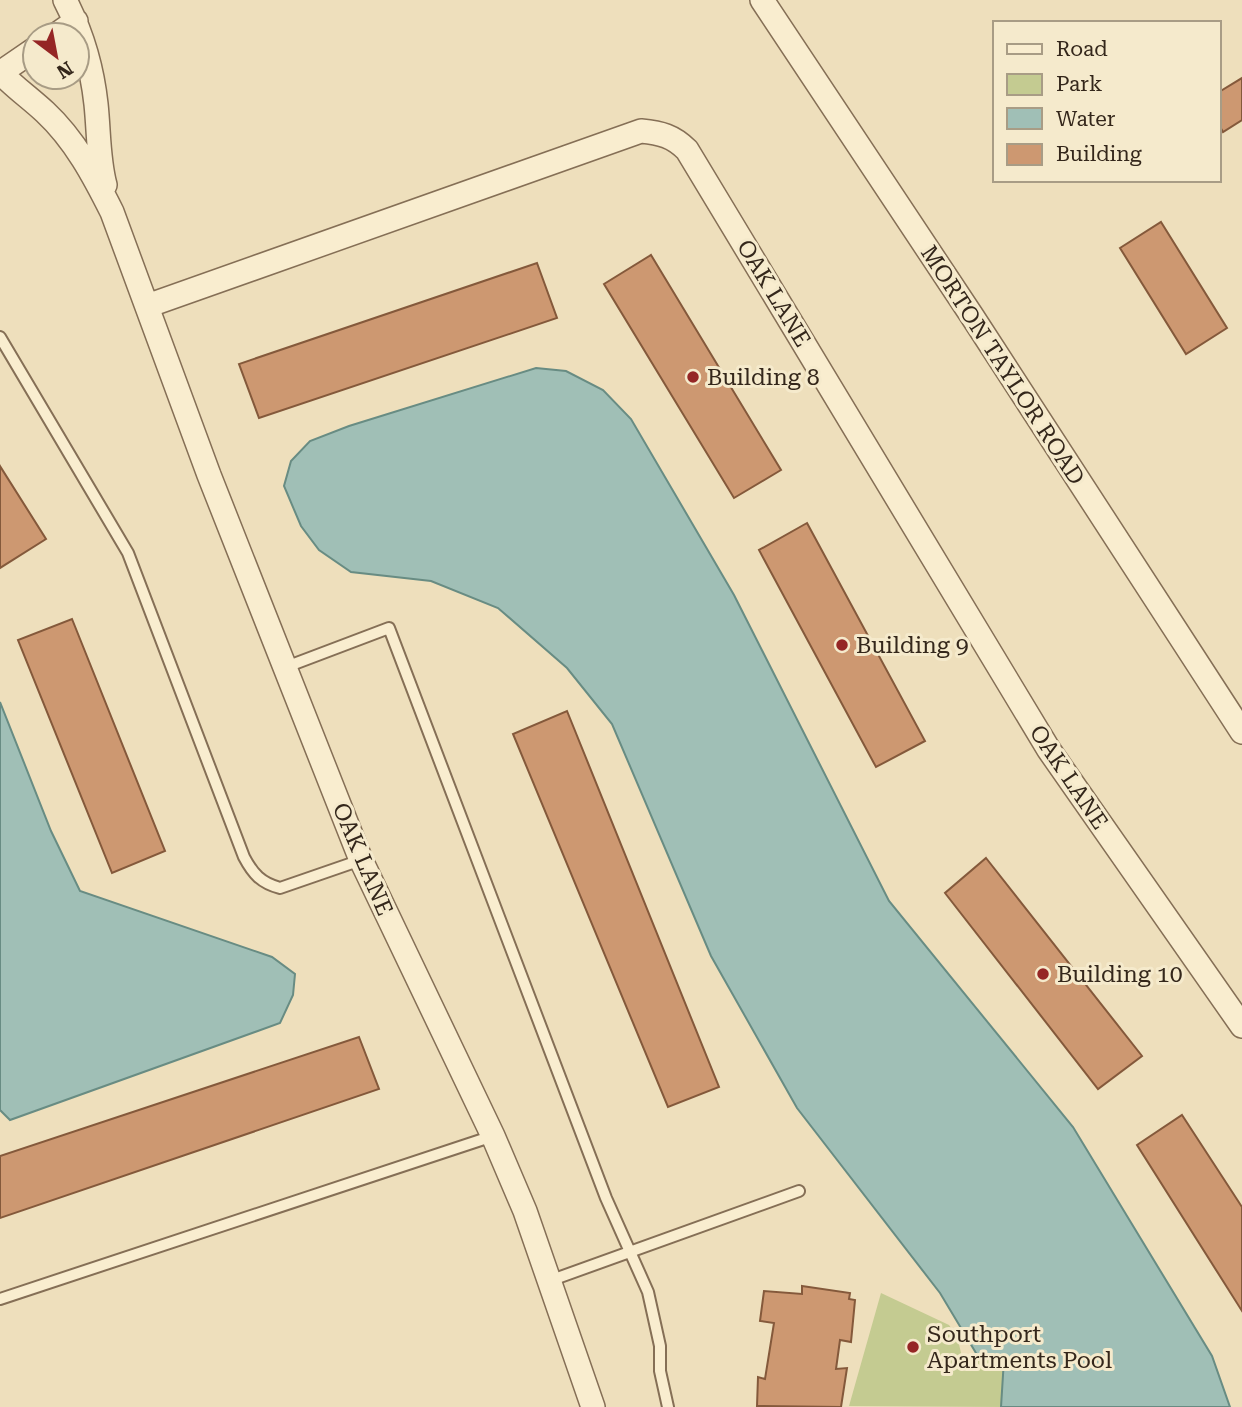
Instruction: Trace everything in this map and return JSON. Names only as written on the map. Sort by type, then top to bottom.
[{"type":"street","name":"OAK LANE","points":[[65,0],[76,21]]},
{"type":"street","name":"MORTON TAYLOR ROAD","points":[[762,0],[980,328],[1242,732]]},
{"type":"street","name":"OAK LANE","points":[[21,59],[0,73],[46,113],[71,141],[93,173],[112,212]]},
{"type":"street","name":"OAK LANE","points":[[91,73],[100,167],[112,212],[209,475],[361,860],[493,1136],[525,1211],[593,1407]]},
{"type":"street","name":"OAK LANE","points":[[147,306],[641,131],[662,133],[676,139],[687,150],[1049,750],[1242,1026]]},
{"type":"lane","points":[[0,337],[128,553],[244,857],[251,869],[267,885],[280,888],[361,860]]},
{"type":"lane","points":[[286,667],[389,628],[606,1198],[648,1292],[660,1346],[660,1371],[668,1407]]},
{"type":"lane","points":[[0,1299],[493,1136]]},
{"type":"lane","points":[[549,1281],[799,1191]]},
{"type":"green space","name":"Southport Apartments Pool","points":[[881,1293],[949,1325],[957,1336],[962,1357],[1005,1359],[1001,1407],[849,1406]]},
{"type":"water","points":[[536,368],[566,371],[603,390],[631,419],[734,595],[889,901],[1073,1127],[1212,1356],[1230,1407],[1001,1407],[1004,1359],[979,1358],[940,1293],[797,1108],[711,956],[612,724],[567,668],[498,608],[431,581],[351,572],[319,550],[301,526],[284,486],[291,461],[310,441],[349,426]]},
{"type":"water","points":[[0,702],[51,831],[80,891],[272,957],[295,974],[293,995],[280,1023],[10,1120],[0,1110]]},
{"type":"building","points":[[1242,78],[1242,120],[1223,132],[1221,128],[1221,91]]},
{"type":"building","points":[[1161,222],[1227,328],[1186,354],[1120,248]]},
{"type":"building","name":"Building 8","points":[[651,255],[781,470],[734,498],[604,284]]},
{"type":"building","points":[[537,263],[557,318],[259,418],[239,364]]},
{"type":"building","points":[[0,466],[46,539],[0,568]]},
{"type":"building","name":"Building 9","points":[[807,523],[925,741],[876,767],[759,550]]},
{"type":"building","points":[[72,619],[165,851],[112,873],[18,640]]},
{"type":"building","points":[[567,711],[719,1087],[668,1107],[513,734]]},
{"type":"building","name":"Building 10","points":[[986,858],[1142,1056],[1098,1089],[945,893]]},
{"type":"building","points":[[359,1037],[379,1089],[0,1218],[0,1156]]},
{"type":"building","points":[[1182,1115],[1242,1207],[1242,1311],[1137,1145]]},
{"type":"building","points":[[802,1286],[850,1293],[849,1299],[855,1300],[851,1342],[840,1340],[836,1369],[847,1368],[841,1407],[757,1406],[758,1377],[765,1379],[774,1323],[760,1321],[764,1291],[802,1294]]},
{"type":"place","name":"Building 8","points":[[693,377]]},
{"type":"place","name":"Building 9","points":[[842,645]]},
{"type":"place","name":"Building 10","points":[[1043,974]]},
{"type":"place","name":"Southport Apartments Pool","points":[[913,1347]]}]
